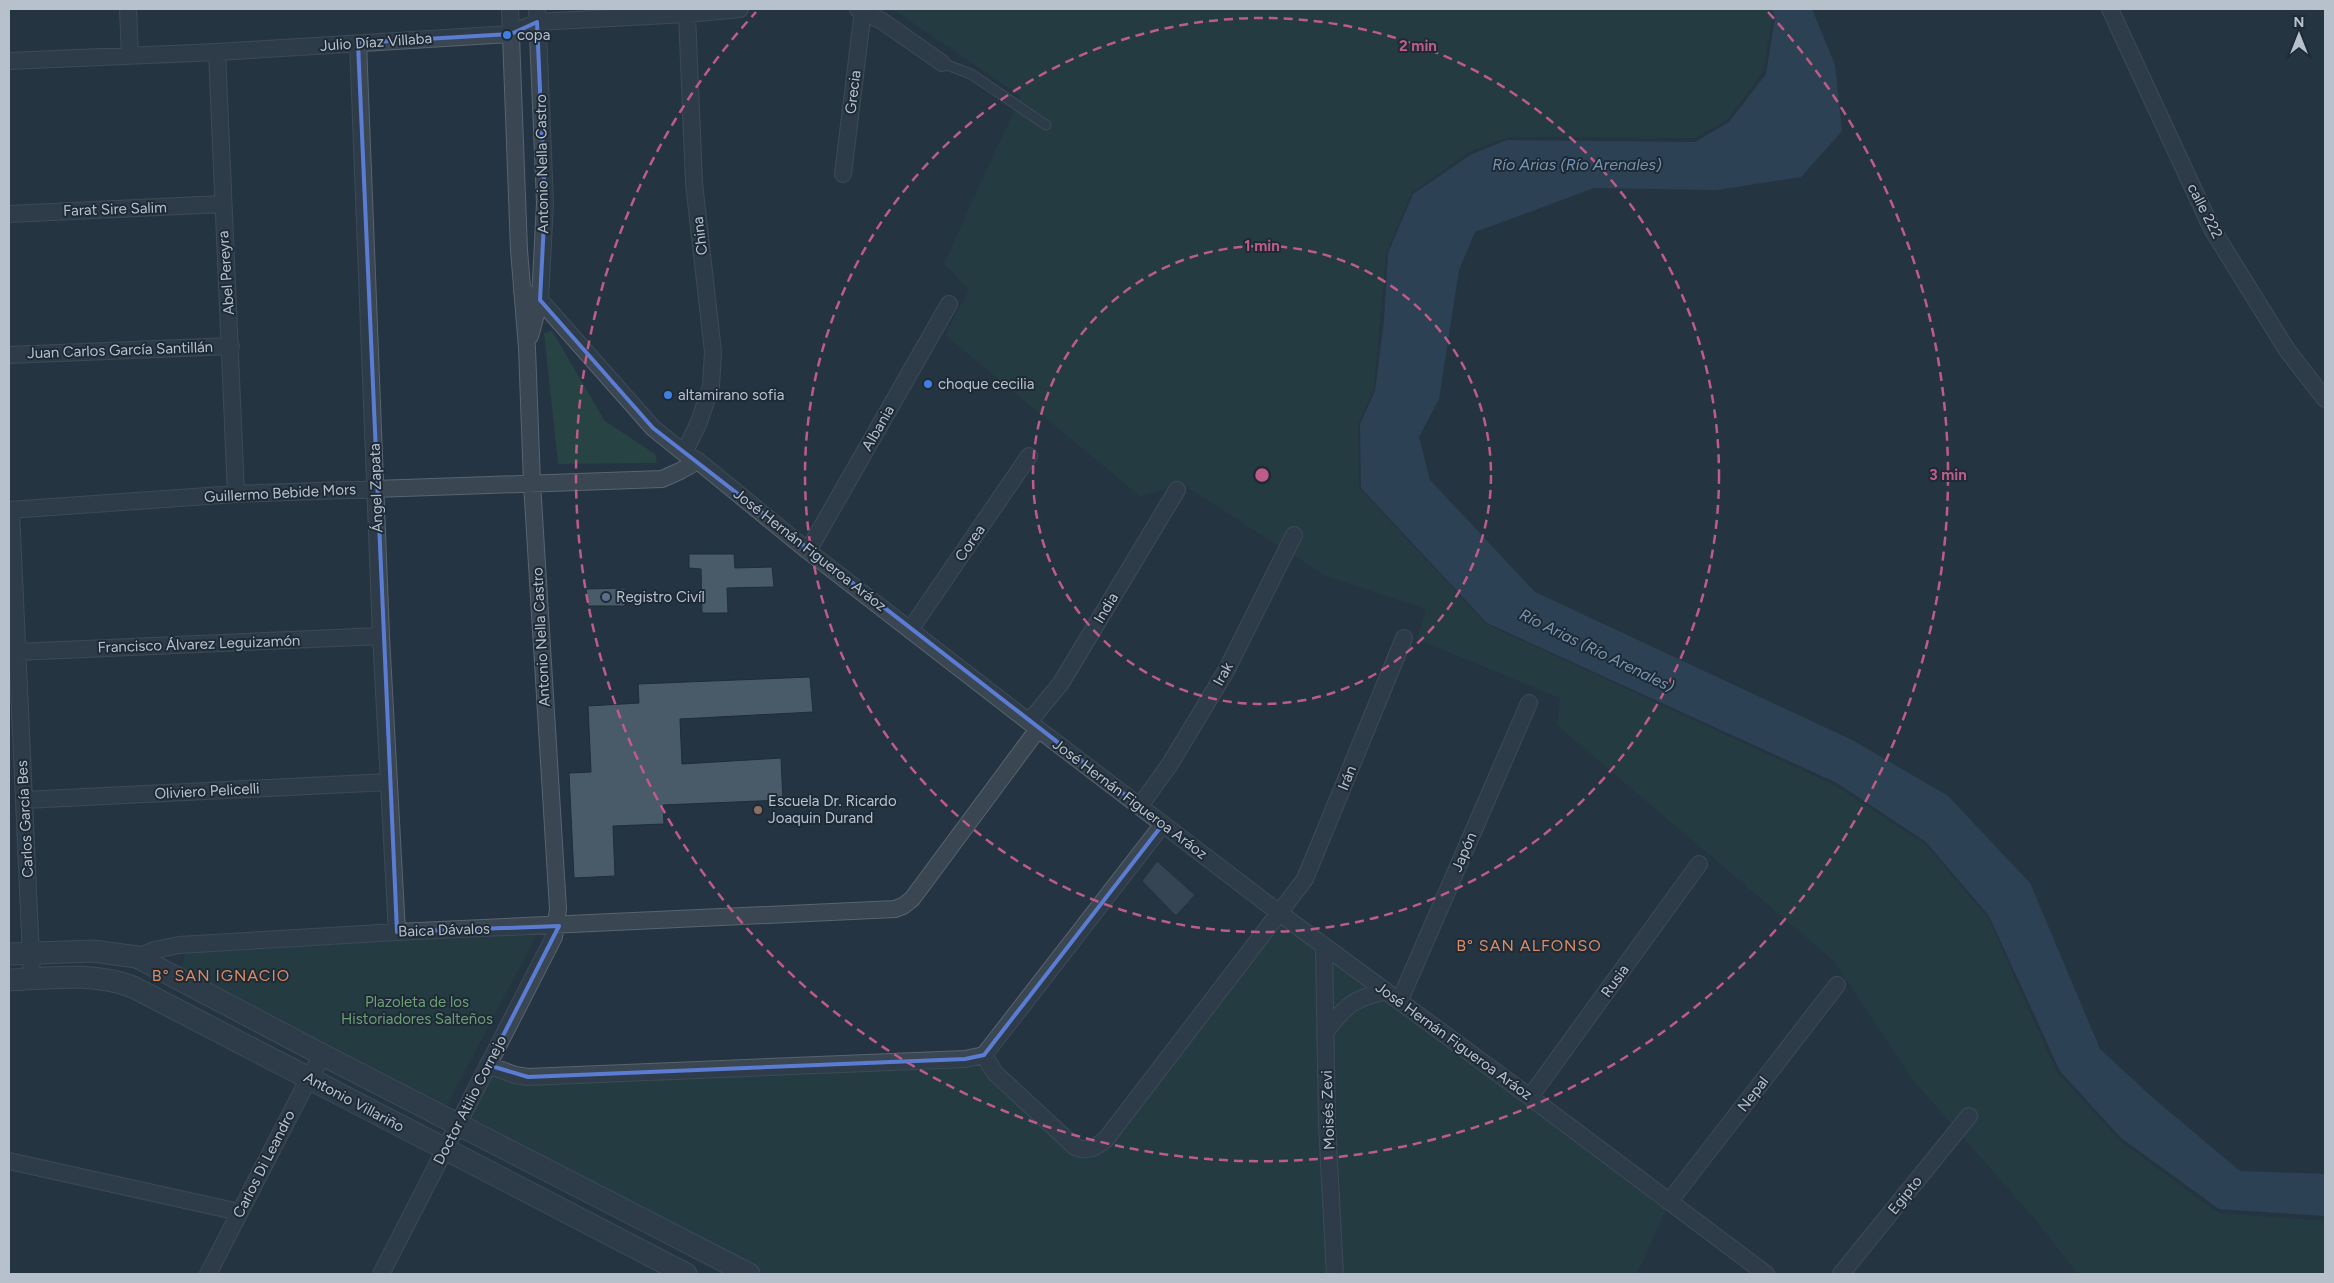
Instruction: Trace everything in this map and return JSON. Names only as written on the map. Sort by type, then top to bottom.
[{"type":"street","points":[[128,9],[130,55]]},
{"type":"street","name":"Antonio Nella Castro","points":[[510,9],[522,291],[527,348],[532,483],[558,910],[557,926]]},
{"type":"street","name":"Julio Díaz Villaba","points":[[9,61],[217,52],[511,34],[537,15],[687,14],[740,9]]},
{"type":"street","name":"calle 222","points":[[2110,9],[2212,228],[2287,350],[2325,399]]},
{"type":"street","points":[[861,10],[882,21],[942,63]]},
{"type":"street","name":"Grecia","points":[[843,174],[861,10]]},
{"type":"street","name":"China","points":[[687,14],[694,183],[713,352],[711,386],[699,422],[691,457]]},
{"type":"street","name":"Antonio Nella Castro","points":[[527,348],[540,300],[545,203],[537,15]]},
{"type":"street","name":"Ángel Zapata","points":[[358,43],[377,489],[381,636],[396,932]]},
{"type":"street","name":"Abel Pereyra","points":[[217,52],[222,204],[231,346],[236,494]]},
{"type":"street","name":"Farat Sire Salim","points":[[9,214],[222,204]]},
{"type":"street","name":"José Hernán Figueroa Aráoz","points":[[522,291],[540,300],[653,428],[808,551],[1033,726],[1278,912],[1400,1000],[1766,1274]]},
{"type":"street","name":"Albania","points":[[808,551],[949,304]]},
{"type":"street","name":"Juan Carlos García Santillán","points":[[9,355],[231,346]]},
{"type":"street","name":"Corea","points":[[910,630],[1030,456]]},
{"type":"street","name":"Guillermo Bebide Mors","points":[[10,510],[236,494],[662,479],[680,471],[691,457]]},
{"type":"street","name":"India","points":[[881,910],[903,906],[912,899],[1033,726],[1177,490]]},
{"type":"street","name":"Carlos García Bes","points":[[10,510],[32,979]]},
{"type":"street","name":"Irak","points":[[1140,806],[1170,764],[1226,671],[1294,535]]},
{"type":"street","name":"Francisco Álvarez Leguizamón","points":[[17,652],[381,636]]},
{"type":"street","name":"Irán","points":[[984,1055],[994,1073],[1074,1147],[1085,1151],[1097,1147],[1106,1139],[1305,879],[1404,638]]},
{"type":"street","name":"Japón","points":[[1400,1000],[1529,703]]},
{"type":"street","name":"Oliviero Pelicelli","points":[[25,800],[389,782]]},
{"type":"street","points":[[488,1065],[515,1075],[528,1077],[965,1059],[984,1055],[1163,824]]},
{"type":"street","name":"Rusia","points":[[1530,1097],[1699,864]]},
{"type":"street","name":"Baica Dávalos","points":[[9,954],[93,951],[137,957],[155,950],[179,945],[396,932],[881,910]]},
{"type":"street","name":"Doctor Atilio Cornejo","points":[[381,1274],[554,937],[557,926]]},
{"type":"street","name":"Moisés Zevi","points":[[1324,946],[1327,1125],[1335,1274]]},
{"type":"street","name":"Antonio Villariño","points":[[137,957],[458,1125],[749,1274]]},
{"type":"street","name":"Antonio Villariño","points":[[9,980],[91,977],[118,981],[686,1274]]},
{"type":"street","name":"Nepal","points":[[1669,1202],[1837,986]]},
{"type":"street","points":[[1326,1031],[1350,1003],[1362,997],[1386,990]]},
{"type":"street","name":"Carlos Di Leandro","points":[[208,1274],[309,1078],[323,1055]]},
{"type":"street","name":"Egipto","points":[[1841,1274],[1969,1116]]},
{"type":"street","points":[[9,1161],[239,1212]]},
{"type":"lane","points":[[942,63],[971,74],[1046,125]]},
{"type":"highlighted area","points":[[537,22],[545,203],[540,300],[653,428],[1163,824],[984,1055],[965,1059],[528,1077],[488,1065],[559,926],[397,932],[358,43],[511,34]]},
{"type":"green space","points":[[893,9],[1769,9],[1772,19],[1763,72],[1727,120],[1694,138],[1508,137],[1471,151],[1412,192],[1386,253],[1374,389],[1358,424],[1359,488],[1486,624],[1836,786],[1926,845],[1988,918],[2056,1071],[2120,1141],[2218,1213],[2325,1221],[2325,1274],[2078,1274],[2040,1225],[1913,1080],[1833,960],[1557,725],[1560,698],[1417,639],[1426,609],[1326,576],[1182,484],[1140,496],[945,335],[969,290],[944,263],[1021,96]]},
{"type":"green space","points":[[552,331],[605,421],[655,454],[657,463],[558,464],[544,333]]},
{"type":"green space","name":"Plazoleta de los Historiadores Salteños","points":[[1278,912],[1669,1202],[1637,1274],[749,1274],[458,1125],[488,1065],[528,1077],[984,1055],[1085,1151]]},
{"type":"green space","name":"Plazoleta de los Historiadores Salteños","points":[[537,934],[447,1105],[181,968],[186,952]]},
{"type":"water","name":"Río Arias (Río Arenales)","points":[[1772,9],[1812,9],[1835,65],[1842,131],[1801,177],[1716,190],[1594,188],[1475,232],[1459,270],[1439,399],[1419,437],[1430,480],[1535,592],[1854,741],[1948,796],[2030,883],[2100,1049],[2153,1098],[2240,1171],[2325,1174],[2325,1216],[2219,1209],[2121,1138],[2060,1071],[1989,916],[1926,842],[1837,783],[1487,623],[1361,488],[1360,424],[1375,391],[1384,321],[1388,253],[1413,194],[1472,154],[1507,140],[1695,142],[1729,122],[1766,74],[1775,18]]},
{"type":"building","points":[[689,554],[734,554],[735,568],[772,567],[774,587],[727,588],[728,613],[702,613],[701,569],[689,568]]},
{"type":"building","name":"Registro Civíl","points":[[625,588],[625,606],[588,606],[586,589]]},
{"type":"building","points":[[810,677],[813,712],[680,719],[682,764],[781,758],[783,800],[663,805],[664,824],[613,826],[615,876],[574,878],[569,773],[591,772],[588,706],[639,703],[638,684]]},
{"type":"building","points":[[1157,861],[1195,895],[1176,916],[1142,881]]},
{"type":"place","name":"copa","points":[[507,35]]},
{"type":"place","name":"choque cecilia","points":[[928,384]]},
{"type":"place","name":"altamirano sofia","points":[[668,395]]},
{"type":"place","name":"Registro Civíl","points":[[606,597]]},
{"type":"place","name":"Escuela Dr. Ricardo Joaquin Durand","points":[[758,810]]},
{"type":"district","name":"B° SAN ALFONSO","points":[[1529,945]]},
{"type":"district","name":"B° SAN IGNACIO","points":[[221,975]]}]
